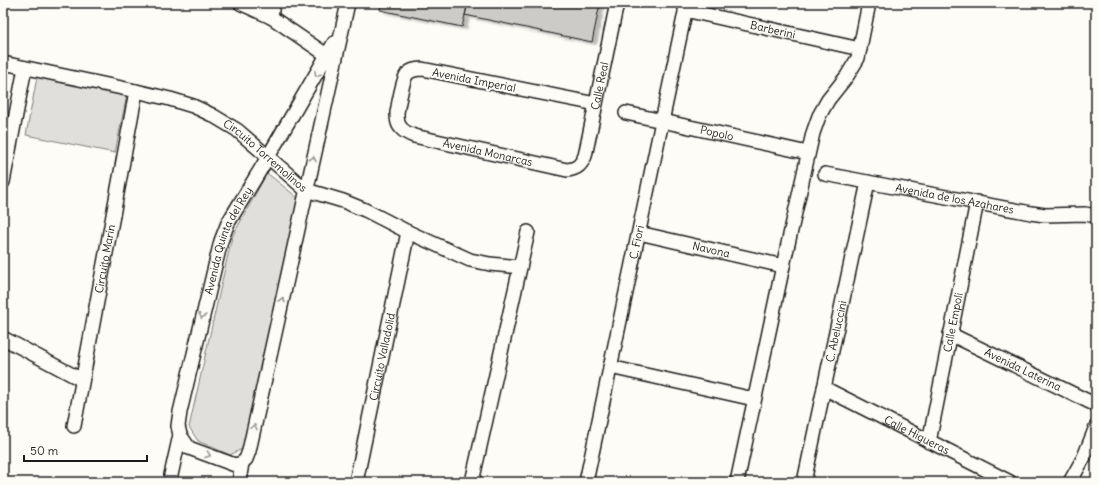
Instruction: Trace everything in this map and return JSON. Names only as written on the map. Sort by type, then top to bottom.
[{"type":"street","points":[[240,3],[271,17],[331,58]]},
{"type":"street","points":[[271,17],[273,3]]},
{"type":"street","points":[[180,435],[189,448],[235,465],[242,463],[246,459],[306,190],[331,58],[342,27],[348,3]]},
{"type":"street","name":"Calle Real","points":[[578,167],[582,163],[585,156],[617,3]]},
{"type":"street","points":[[737,482],[813,134],[819,116],[828,100],[847,76],[858,58],[869,3]]},
{"type":"street","name":"Barberini","points":[[686,6],[860,49]]},
{"type":"street","name":"C. Fiori","points":[[586,482],[686,6]]},
{"type":"street","name":"Avenida Quinta del Rey","points":[[171,475],[180,435],[178,426],[180,412],[221,241],[228,223],[331,58]]},
{"type":"street","name":"Circuito Torremolinos","points":[[3,63],[136,91],[187,104],[212,115],[237,130],[306,190],[343,201],[365,210],[408,232],[470,260],[520,267]]},
{"type":"street","points":[[3,182],[26,68]]},
{"type":"street","name":"Avenida Imperial","points":[[400,128],[397,121],[397,113],[404,80],[407,74],[414,70],[422,69],[596,104]]},
{"type":"street","name":"Circuito Marín","points":[[74,426],[136,91]]},
{"type":"street","name":"Popolo","points":[[626,113],[808,153]]},
{"type":"street","name":"Avenida Monarcas","points":[[400,128],[414,136],[567,170],[578,167]]},
{"type":"street","name":"Avenida de los Azahares","points":[[825,174],[1045,215],[1092,213]]},
{"type":"street","name":"C. Abeluccini","points":[[804,482],[868,182]]},
{"type":"street","name":"Calle Empoli","points":[[928,442],[977,202]]},
{"type":"street","name":"Circuito Valladolid","points":[[356,482],[408,232]]},
{"type":"street","points":[[472,482],[528,232]]},
{"type":"street","name":"Navona","points":[[639,233],[783,266]]},
{"type":"street","name":"Avenida Laterina","points":[[950,334],[1096,405]]},
{"type":"street","points":[[3,338],[82,380]]},
{"type":"street","points":[[610,367],[754,399]]},
{"type":"street","name":"Calle Higueras","points":[[824,388],[928,442],[1010,482]]},
{"type":"street","points":[[1070,482],[1084,457],[1096,427]]},
{"type":"street","points":[[239,482],[242,463]]},
{"type":"shaded area","points":[[38,72],[128,90],[115,153],[26,135]]},
{"type":"shaded area","points":[[267,173],[298,198],[246,447],[230,455],[198,441],[189,427],[232,237]]},
{"type":"building","points":[[381,3],[468,3],[462,27],[380,10]]},
{"type":"building","points":[[468,3],[600,3],[592,42],[465,15]]}]
